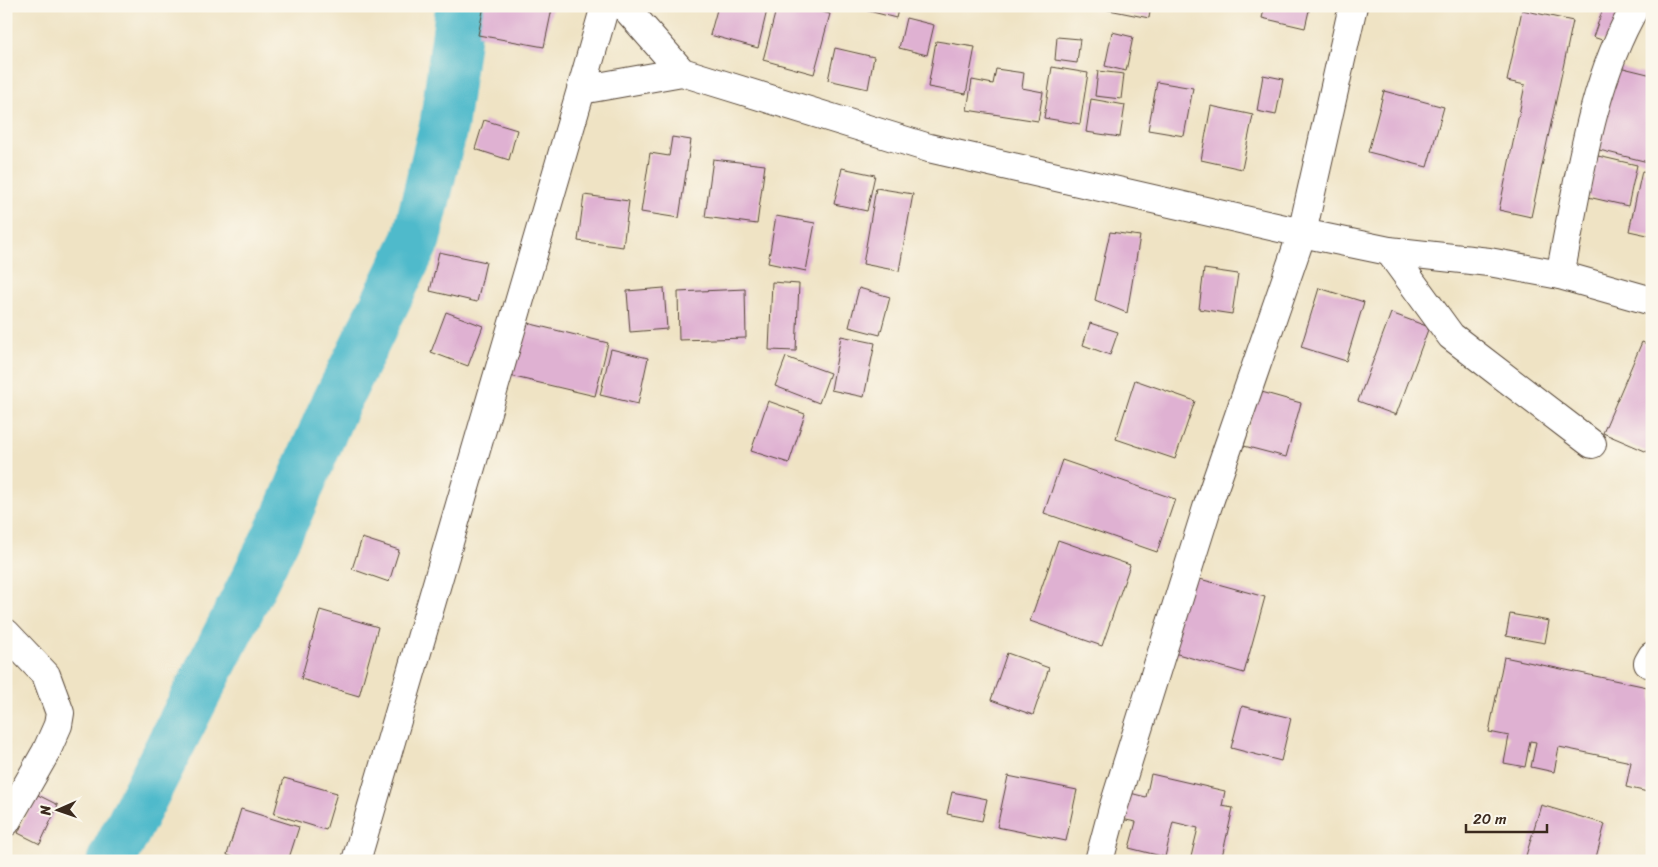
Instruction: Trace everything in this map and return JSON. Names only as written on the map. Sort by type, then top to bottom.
[{"type":"street","points":[[356,861],[605,6]]},
{"type":"street","points":[[624,6],[682,72]]},
{"type":"street","points":[[1099,861],[1113,809],[1207,508],[1302,233],[1354,6]]},
{"type":"street","points":[[1560,275],[1590,128],[1605,72],[1636,6]]},
{"type":"street","points":[[581,90],[682,72],[929,148],[1389,251],[1489,262],[1560,275],[1652,301]]},
{"type":"street","points":[[1389,251],[1451,336],[1592,444]]},
{"type":"street","points":[[6,633],[46,675],[60,714],[58,725],[46,752],[6,822]]},
{"type":"building","points":[[484,6],[535,6],[552,9],[544,47],[478,35]]},
{"type":"building","points":[[718,6],[768,6],[758,48],[710,35]]},
{"type":"building","points":[[777,6],[800,6],[830,14],[814,74],[763,60]]},
{"type":"building","points":[[862,6],[899,6],[896,18],[861,9]]},
{"type":"building","points":[[1089,6],[1151,6],[1149,18]]},
{"type":"building","points":[[1265,6],[1310,6],[1305,28],[1262,18]]},
{"type":"building","points":[[1604,6],[1623,6],[1611,43],[1593,37]]},
{"type":"building","points":[[1522,10],[1573,21],[1531,217],[1499,210],[1525,85],[1507,81]]},
{"type":"building","points":[[906,18],[934,25],[927,55],[899,48]]},
{"type":"building","points":[[1112,32],[1133,37],[1126,71],[1105,66]]},
{"type":"building","points":[[1057,37],[1080,39],[1077,63],[1055,60]]},
{"type":"building","points":[[936,41],[975,47],[966,94],[928,87]]},
{"type":"building","points":[[835,48],[874,57],[868,89],[828,80]]},
{"type":"building","points":[[1611,65],[1652,75],[1652,163],[1591,148]]},
{"type":"building","points":[[1052,67],[1088,73],[1080,124],[1044,118]]},
{"type":"building","points":[[996,69],[1024,73],[1022,88],[1043,92],[1038,121],[967,110],[972,80],[993,84]]},
{"type":"building","points":[[1098,71],[1124,74],[1121,99],[1095,96]]},
{"type":"building","points":[[1263,75],[1283,79],[1276,115],[1257,111]]},
{"type":"building","points":[[1157,82],[1193,88],[1184,136],[1148,130]]},
{"type":"building","points":[[1384,91],[1444,107],[1427,167],[1368,152]]},
{"type":"building","points":[[1091,99],[1125,105],[1120,137],[1086,132]]},
{"type":"building","points":[[1211,106],[1253,115],[1242,169],[1201,160]]},
{"type":"building","points":[[484,120],[517,130],[509,160],[475,149]]},
{"type":"building","points":[[672,137],[691,140],[679,218],[641,212],[650,153],[669,156]]},
{"type":"building","points":[[1598,156],[1637,165],[1628,206],[1588,197]]},
{"type":"building","points":[[713,159],[765,165],[757,224],[705,217]]},
{"type":"building","points":[[842,168],[875,175],[867,211],[834,204]]},
{"type":"building","points":[[1642,171],[1652,173],[1652,236],[1629,231]]},
{"type":"building","points":[[876,188],[913,194],[899,271],[863,264]]},
{"type":"building","points":[[584,195],[629,201],[623,247],[578,241]]},
{"type":"building","points":[[776,216],[815,223],[806,271],[768,263]]},
{"type":"building","points":[[1110,232],[1140,236],[1127,313],[1095,300]]},
{"type":"building","points":[[439,252],[486,262],[477,302],[430,291]]},
{"type":"building","points":[[1204,269],[1238,274],[1232,314],[1199,309]]},
{"type":"building","points":[[772,282],[799,284],[796,351],[769,350]]},
{"type":"building","points":[[664,288],[667,329],[630,332],[627,291]]},
{"type":"building","points":[[859,288],[890,297],[880,335],[849,327]]},
{"type":"building","points":[[1319,288],[1364,302],[1346,361],[1301,347]]},
{"type":"building","points":[[745,289],[746,338],[679,340],[678,292]]},
{"type":"building","points":[[446,312],[483,326],[468,366],[431,352]]},
{"type":"building","points":[[1391,313],[1429,327],[1396,415],[1358,401]]},
{"type":"building","points":[[519,321],[608,343],[595,396],[506,375]]},
{"type":"building","points":[[1090,323],[1118,332],[1110,355],[1083,345]]},
{"type":"building","points":[[841,336],[875,343],[864,397],[831,390]]},
{"type":"building","points":[[1642,342],[1652,346],[1652,454],[1603,433]]},
{"type":"building","points":[[611,349],[648,358],[638,404],[600,395]]},
{"type":"building","points":[[786,357],[830,373],[819,403],[775,386]]},
{"type":"building","points":[[1135,380],[1195,401],[1175,459],[1116,439]]},
{"type":"building","points":[[1258,391],[1301,403],[1286,457],[1244,446]]},
{"type":"building","points":[[768,401],[805,414],[789,463],[751,451]]},
{"type":"building","points":[[1062,460],[1175,499],[1157,552],[1044,513]]},
{"type":"building","points":[[362,538],[399,550],[389,582],[352,569]]},
{"type":"building","points":[[1058,540],[1130,565],[1102,646],[1030,621]]},
{"type":"building","points":[[1189,576],[1265,597],[1244,673],[1167,651]]},
{"type":"building","points":[[320,610],[378,627],[359,696],[301,679]]},
{"type":"building","points":[[1510,614],[1549,621],[1545,643],[1506,636]]},
{"type":"building","points":[[1007,653],[1049,668],[1033,715],[991,700]]},
{"type":"building","points":[[1504,657],[1652,688],[1652,793],[1626,787],[1631,762],[1559,747],[1554,772],[1531,767],[1536,742],[1530,741],[1525,767],[1504,763],[1509,736],[1489,732]]},
{"type":"building","points":[[1242,706],[1291,718],[1281,761],[1231,748]]},
{"type":"building","points":[[1151,774],[1225,791],[1222,806],[1233,808],[1221,861],[1190,861],[1198,828],[1173,822],[1165,857],[1129,848],[1136,822],[1116,818],[1122,791],[1146,797]]},
{"type":"building","points":[[1008,776],[1077,790],[1066,841],[997,827]]},
{"type":"building","points":[[284,778],[337,793],[326,830],[274,814]]},
{"type":"building","points":[[952,792],[987,799],[982,821],[947,814]]},
{"type":"building","points":[[36,794],[58,805],[40,844],[18,833]]},
{"type":"building","points":[[1541,805],[1605,824],[1595,861],[1531,861],[1525,859]]},
{"type":"building","points":[[241,809],[299,827],[288,861],[243,861],[227,855]]},
{"type":"waterway","points":[[111,861],[289,511],[331,413],[416,240],[444,124],[460,6]]}]
